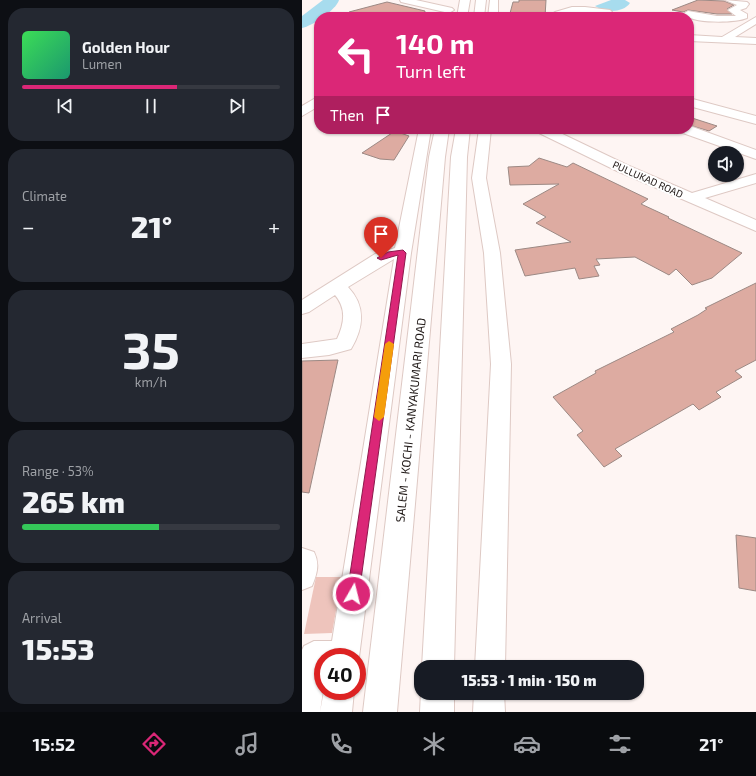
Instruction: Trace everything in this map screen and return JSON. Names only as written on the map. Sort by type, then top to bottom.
[{"type":"highway","points":[[463,12],[465,0]]},
{"type":"highway","points":[[480,12],[481,0]]},
{"type":"highway","name":"SALEM - KOCHI - KANYAKUMARI ROAD","points":[[380,712],[435,173],[441,134]]},
{"type":"highway","points":[[438,660],[459,156],[462,134]]},
{"type":"highway","points":[[436,712],[437,700]]},
{"type":"street","points":[[404,0],[443,12]]},
{"type":"street","points":[[449,12],[452,0]]},
{"type":"street","points":[[493,12],[494,0]]},
{"type":"street","points":[[729,0],[744,4],[743,6],[733,10],[756,20]]},
{"type":"street","points":[[562,12],[577,8],[607,12]]},
{"type":"street","points":[[694,15],[714,18],[735,18],[744,16]]},
{"type":"street","points":[[724,40],[756,20]]},
{"type":"street","points":[[694,38],[756,41]]},
{"type":"street","points":[[694,103],[756,120]]},
{"type":"street","points":[[302,112],[314,104]]},
{"type":"street","points":[[694,132],[756,155]]},
{"type":"street","points":[[345,648],[403,253],[424,134]]},
{"type":"street","points":[[484,134],[479,178],[492,253],[501,364],[490,660]]},
{"type":"street","name":"PULLUKAD ROAD","points":[[553,134],[690,198],[756,226]]},
{"type":"street","points":[[690,198],[756,178]]},
{"type":"street","points":[[733,216],[756,211]]},
{"type":"street","points":[[302,308],[381,258],[391,254],[403,253]]},
{"type":"street","points":[[302,351],[330,348],[344,344],[352,327],[354,314],[343,292],[336,286]]},
{"type":"street","points":[[302,561],[305,561],[302,577]]},
{"type":"street","points":[[304,712],[314,656]]},
{"type":"street","points":[[336,712],[338,700]]},
{"type":"street","points":[[489,712],[490,700]]},
{"type":"shaded area","points":[[316,577],[342,577],[332,633],[304,634]]},
{"type":"water","points":[[611,0],[625,0],[630,3],[623,9],[614,11],[604,10],[595,6]]},
{"type":"building","points":[[519,0],[546,0],[545,12],[510,12],[513,2],[519,2]]},
{"type":"building","points":[[698,0],[724,1],[734,5],[727,9],[732,14],[717,14],[688,10],[683,12],[672,10]]},
{"type":"building","points":[[387,2],[425,11],[425,12],[349,12]]},
{"type":"building","points":[[694,119],[717,126],[709,131],[694,126]]},
{"type":"building","points":[[390,134],[403,134],[409,136],[394,160],[380,159],[362,153]]},
{"type":"building","points":[[539,158],[567,167],[573,163],[648,199],[641,204],[742,253],[712,278],[692,285],[676,269],[669,275],[635,257],[596,259],[600,265],[594,266],[599,276],[579,279],[575,268],[525,276],[515,250],[571,242],[536,223],[546,217],[523,204],[559,184],[510,185],[508,167],[529,166]]},
{"type":"building","points":[[756,283],[756,360],[735,371],[742,377],[716,392],[721,397],[699,410],[693,404],[615,449],[622,456],[604,467],[577,435],[583,431],[553,397],[596,373],[595,371],[674,332],[671,329],[698,315],[707,309],[705,308]]},
{"type":"building","points":[[338,360],[309,493],[302,492],[302,361]]},
{"type":"building","points":[[736,535],[756,538],[756,591],[739,588]]},
{"type":"waterway","points":[[318,12],[330,4],[331,0]]},
{"type":"waterway","points":[[302,23],[314,15]]},
{"type":"slow traffic","points":[[379,417],[389,344]]},
{"type":"route","points":[[353,594],[403,253],[391,254],[381,258]]}]
